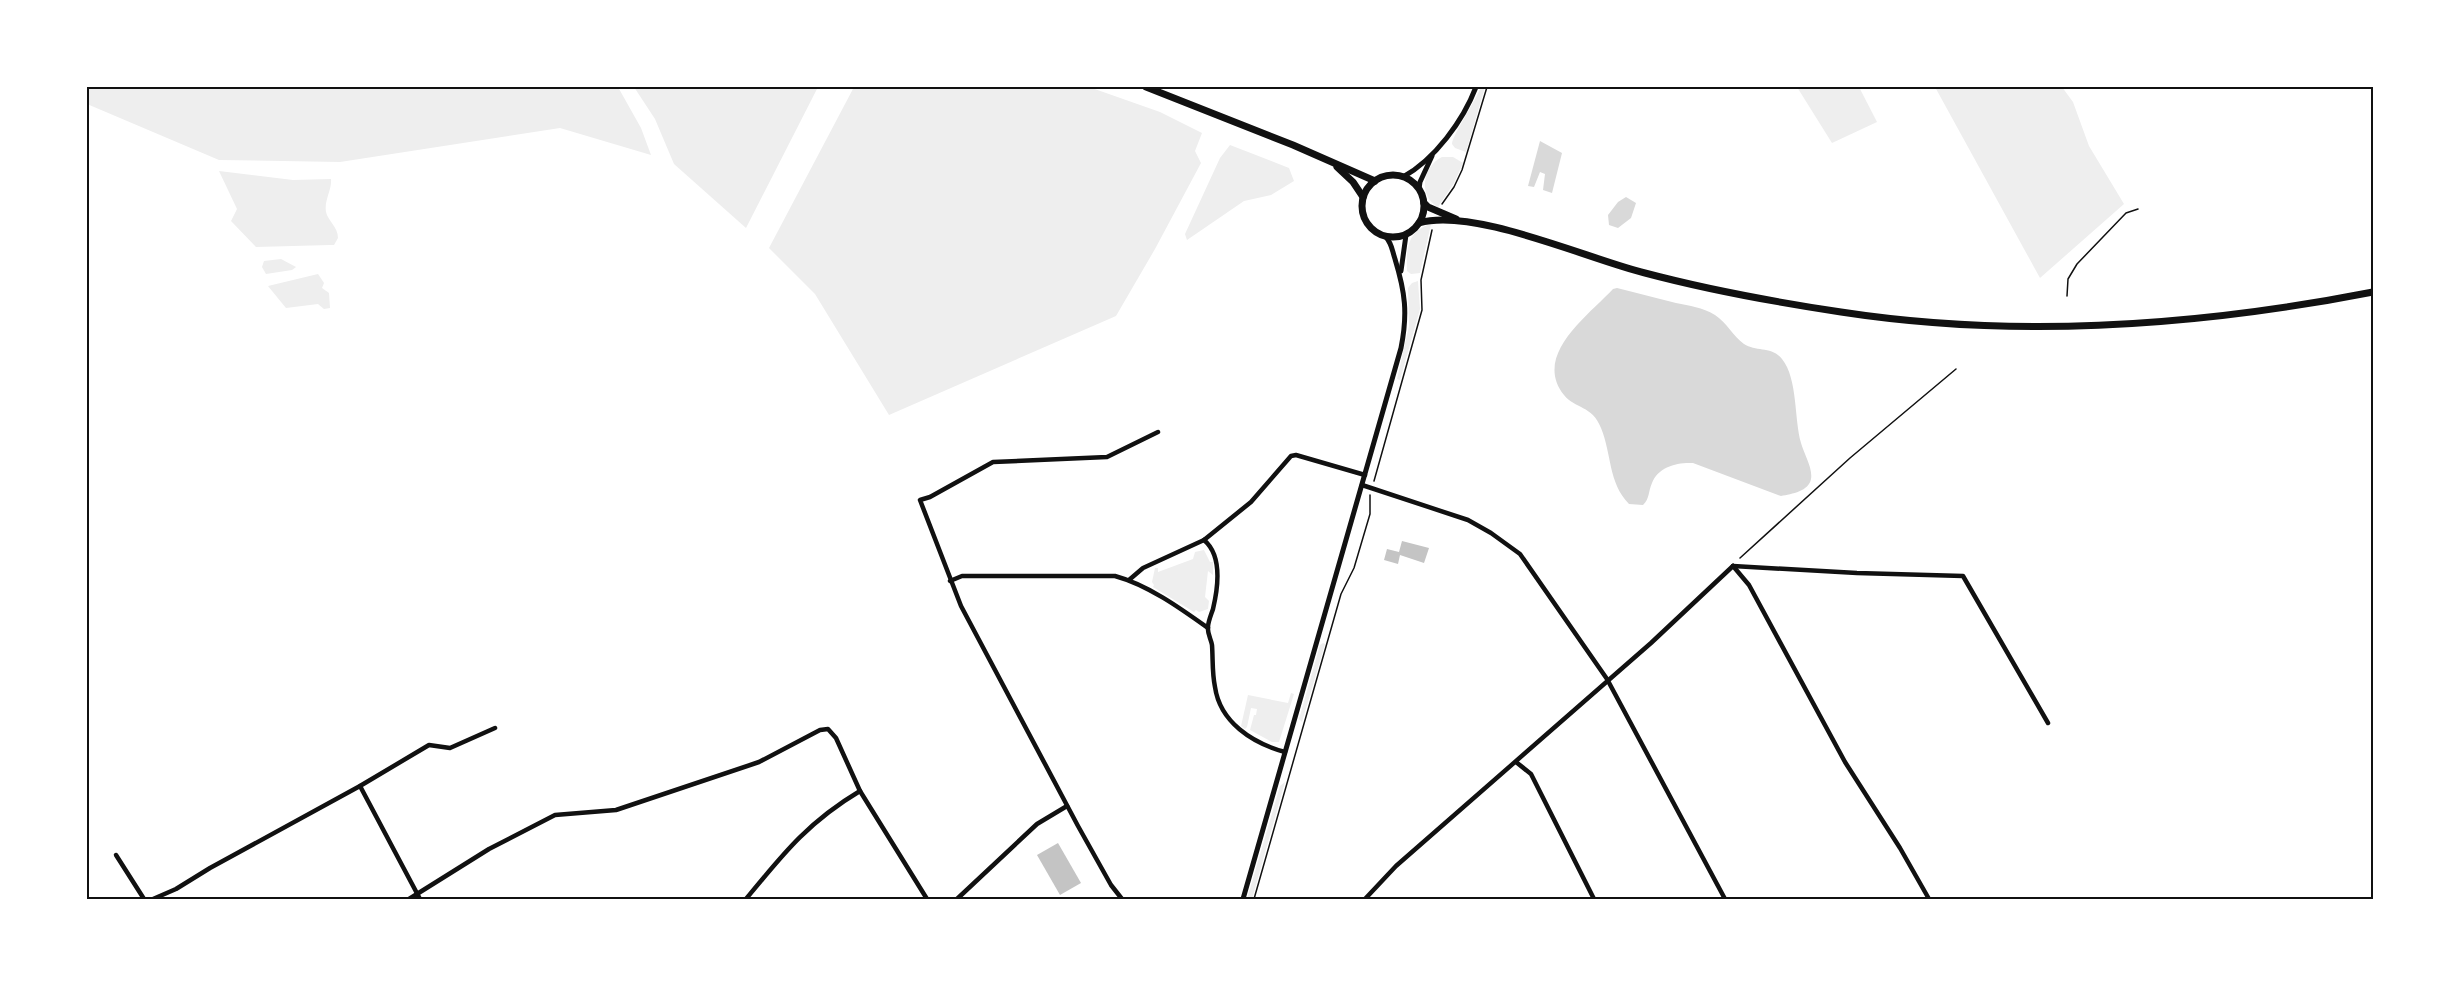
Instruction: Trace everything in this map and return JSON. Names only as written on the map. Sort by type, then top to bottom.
[{"type":"main road","points":[[1146,87],[1286,142],[1375,181]]},
{"type":"main road","points":[[1335,165],[1353,182],[1363,197]]},
{"type":"main road","points":[[1424,203],[1419,223],[1406,235],[1396,238],[1386,237],[1372,230],[1362,212],[1363,197],[1375,181],[1389,175],[1403,177],[1419,189],[1428,207],[1456,219],[1509,231],[1644,273],[1706,288],[1843,313],[1924,322],[2032,326],[2144,323],[2258,313],[2373,292]]},
{"type":"main road","points":[[1419,223],[1456,219]]},
{"type":"street","points":[[1419,189],[1433,154],[1460,118],[1476,87]]},
{"type":"street","points":[[1403,177],[1433,154]]},
{"type":"street","points":[[1401,273],[1406,235]]},
{"type":"street","points":[[1243,899],[1404,335],[1405,304],[1401,273],[1386,237]]},
{"type":"street","points":[[1122,899],[1067,806],[1010,700],[950,581],[920,500],[930,497],[993,462],[1107,457],[1158,432]]},
{"type":"street","points":[[1129,580],[1143,568],[1204,540],[1251,502],[1291,456],[1296,455],[1365,475]]},
{"type":"street","points":[[1362,485],[1468,520],[1520,554],[1607,679],[1725,899]]},
{"type":"street","points":[[1204,540],[1212,547],[1217,568],[1217,591],[1208,628],[1212,643],[1215,687],[1223,712],[1238,729],[1272,749],[1285,752]]},
{"type":"street","points":[[1733,566],[1749,585],[1845,762],[1900,848],[1929,899]]},
{"type":"street","points":[[1365,899],[1396,866],[1607,679],[1651,643],[1733,566],[1964,576],[2048,723]]},
{"type":"street","points":[[950,581],[962,576],[1115,576],[1129,580],[1208,628]]},
{"type":"street","points":[[153,899],[360,786],[429,745],[450,748],[495,728]]},
{"type":"street","points":[[409,899],[419,896],[489,849],[555,815],[616,810],[759,762],[808,736],[828,729],[836,738],[860,791],[927,899]]},
{"type":"street","points":[[1516,762],[1531,774],[1594,899]]},
{"type":"street","points":[[360,786],[419,896]]},
{"type":"street","points":[[746,899],[812,824],[835,806],[860,791]]},
{"type":"street","points":[[957,899],[1037,824],[1067,806]]},
{"type":"street","points":[[116,855],[144,899]]},
{"type":"path","points":[[1439,211],[1462,170],[1487,87]]},
{"type":"path","points":[[2067,296],[2068,279],[2077,264],[2126,213],[2138,209]]},
{"type":"path","points":[[1373,484],[1422,310],[1421,280],[1434,221]]},
{"type":"path","points":[[1733,566],[1754,544],[1807,499],[1850,458],[1956,369]]},
{"type":"path","points":[[1254,899],[1347,580],[1354,568],[1370,514],[1371,492]]},
{"type":"shaded area","points":[[87,87],[618,87],[641,128],[651,155],[560,128],[340,162],[219,160],[87,104]]},
{"type":"shaded area","points":[[634,87],[818,87],[746,228],[674,164],[655,119]]},
{"type":"shaded area","points":[[854,87],[1089,87],[1160,112],[1202,133],[1195,151],[1201,163],[1116,316],[889,415],[815,294],[769,248]]},
{"type":"shaded area","points":[[1481,87],[1485,87],[1466,152],[1455,148],[1452,144]]},
{"type":"shaded area","points":[[1797,87],[1859,87],[1877,122],[1832,143]]},
{"type":"shaded area","points":[[1935,87],[2062,87],[2073,102],[2089,146],[2124,204],[2040,278]]},
{"type":"shaded area","points":[[1540,141],[1562,153],[1552,193],[1543,190],[1545,174],[1540,172],[1534,187],[1528,186]]},
{"type":"shaded area","points":[[1230,145],[1289,168],[1294,181],[1271,195],[1244,201],[1187,240],[1185,234],[1220,158]]},
{"type":"shaded area","points":[[1442,157],[1453,157],[1463,163],[1454,183],[1438,207],[1427,196],[1425,182],[1430,167]]},
{"type":"shaded area","points":[[219,171],[293,180],[331,179],[326,212],[338,234],[334,245],[256,247],[231,221],[237,209]]},
{"type":"shaded area","points":[[1626,197],[1636,203],[1631,218],[1618,228],[1609,225],[1608,215],[1618,202]]},
{"type":"shaded area","points":[[1431,224],[1420,273],[1411,274],[1407,271],[1410,242],[1417,231]]},
{"type":"shaded area","points":[[281,259],[296,267],[292,270],[266,274],[262,267],[264,261]]},
{"type":"shaded area","points":[[318,274],[324,283],[322,288],[329,293],[330,308],[324,309],[318,304],[286,308],[268,286]]},
{"type":"shaded area","points":[[1418,281],[1420,309],[1400,380],[1397,379],[1409,326],[1408,288],[1412,283]]},
{"type":"shaded area","points":[[1617,288],[1705,310],[1719,318],[1744,344],[1774,352],[1782,359],[1791,377],[1801,443],[1811,470],[1810,483],[1807,486],[1781,496],[1693,463],[1681,463],[1663,469],[1659,473],[1643,505],[1629,504],[1617,487],[1601,428],[1593,415],[1564,395],[1556,380],[1555,365],[1559,351],[1579,323],[1613,289]]},
{"type":"shaded area","points":[[1204,550],[1210,562],[1213,562],[1213,575],[1208,571],[1205,597],[1209,601],[1208,609],[1194,612],[1153,587],[1155,568],[1158,568],[1158,572],[1193,559],[1195,552]]},
{"type":"shaded area","points":[[1325,644],[1302,722],[1299,719],[1320,645]]},
{"type":"shaded area","points":[[1291,693],[1294,694],[1279,742],[1272,742],[1250,730],[1257,709],[1251,708],[1247,727],[1245,729],[1241,726],[1248,695],[1288,703]]},
{"type":"shaded area","points":[[1285,782],[1252,899],[1247,899],[1280,786]]},
{"type":"building","points":[[1402,541],[1429,548],[1424,563],[1400,555],[1398,564],[1384,560],[1387,549],[1399,552]]},
{"type":"building","points":[[1058,843],[1081,883],[1060,895],[1037,855]]}]
